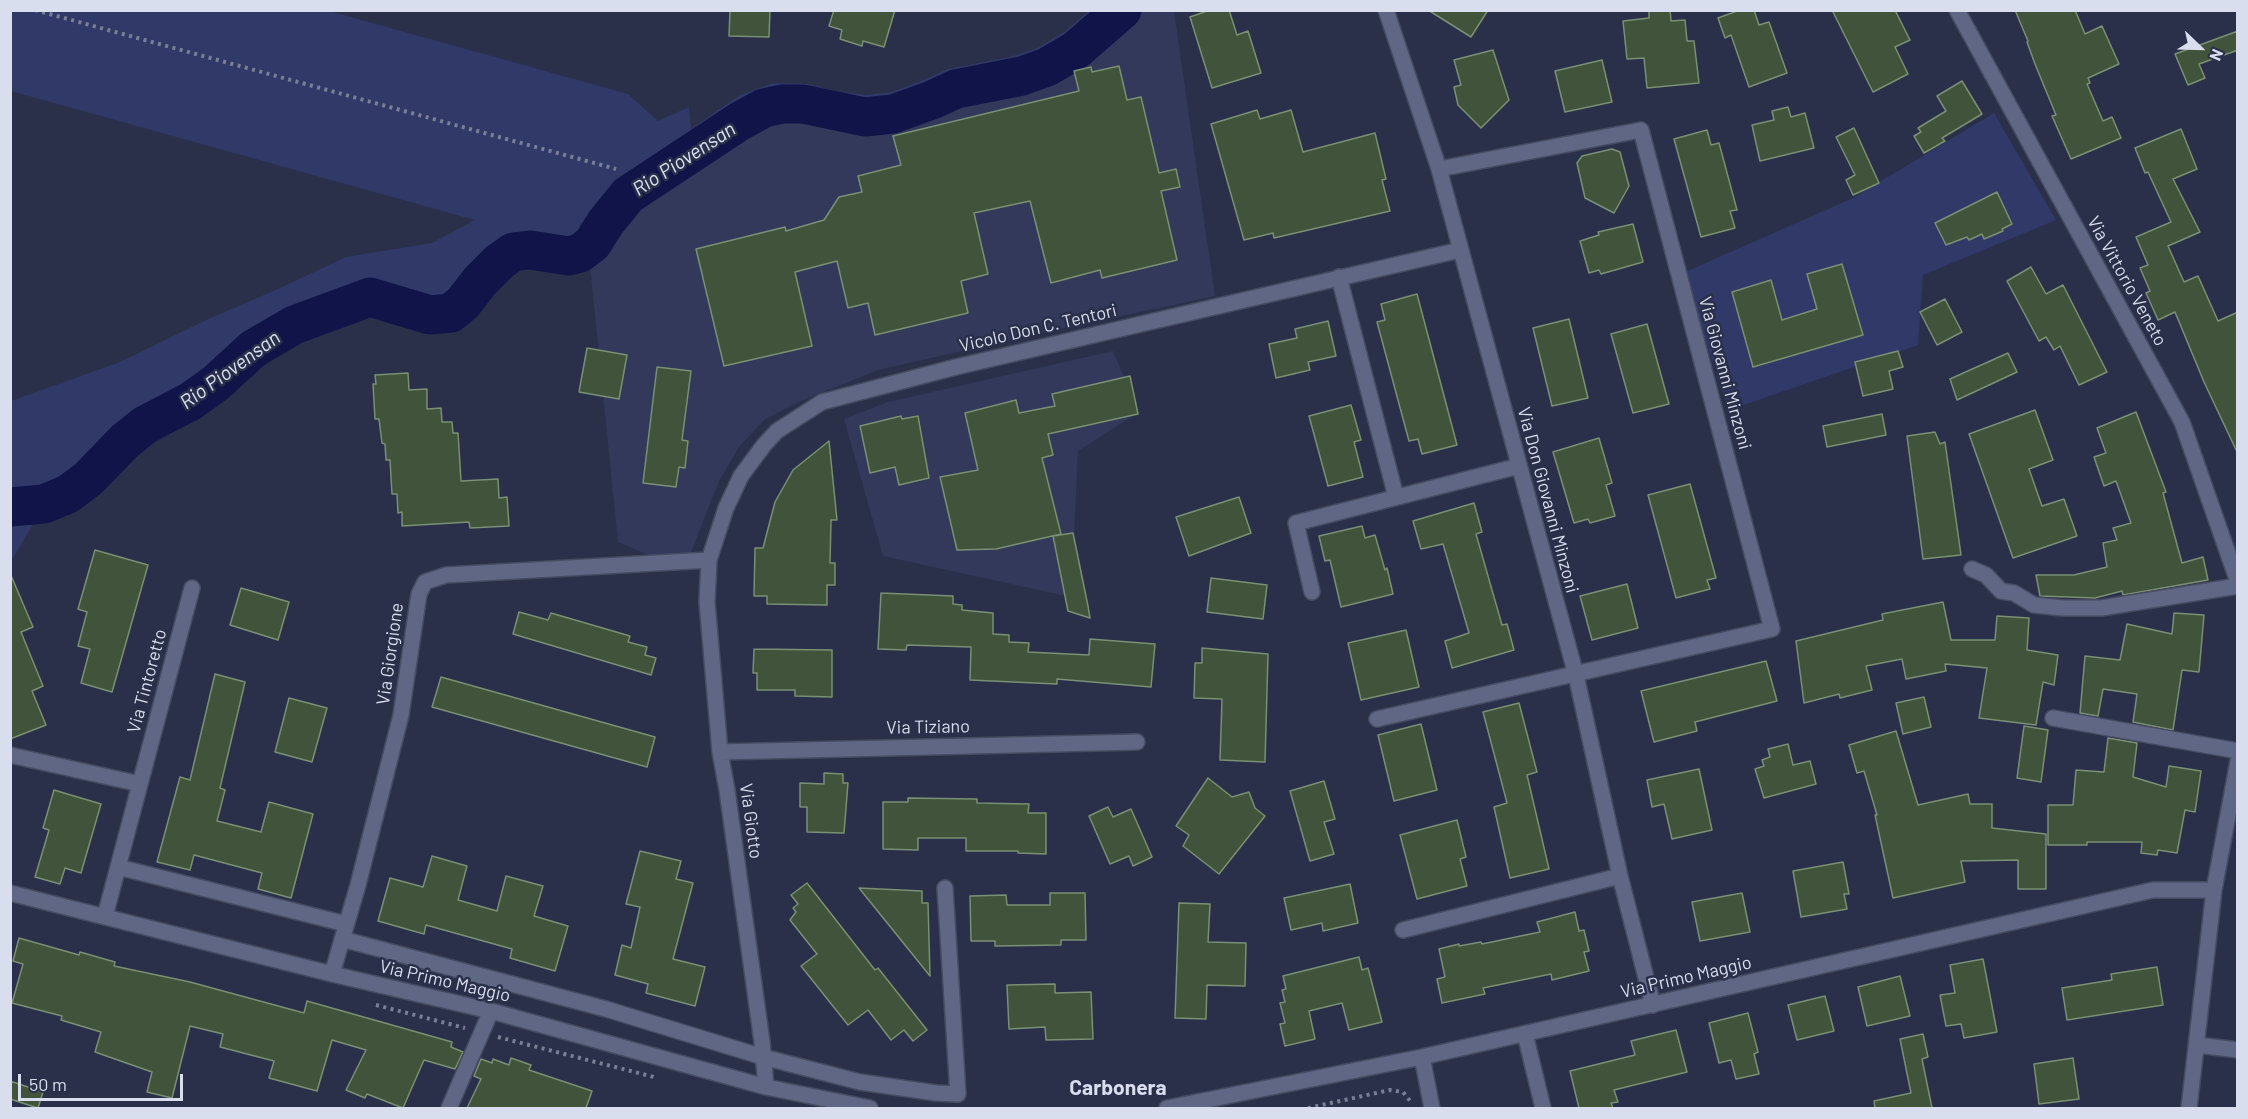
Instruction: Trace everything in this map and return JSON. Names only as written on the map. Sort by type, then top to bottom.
[{"type":"street","name":"Via Don Giovanni Minzoni","points":[[1386,10],[1439,169],[1576,675],[1620,876],[1653,1005]]},
{"type":"street","name":"Via Vittorio Veneto","points":[[1957,10],[2182,422],[2238,582]]},
{"type":"street","name":"Via Giovanni Minzoni","points":[[1439,169],[1641,130],[1772,630],[1576,675]]},
{"type":"street","name":"Vicolo Don C. Tentori","points":[[709,560],[726,508],[741,476],[777,431],[822,402],[956,367],[1460,250]]},
{"type":"street","points":[[1339,277],[1396,497]]},
{"type":"street","points":[[1312,592],[1296,523],[1519,466]]},
{"type":"street","name":"Via Giotto","points":[[709,560],[707,603],[720,752],[764,1057],[766,1087]]},
{"type":"street","name":"Via Giorgione","points":[[332,974],[401,715],[419,594],[425,582],[446,575],[709,560]]},
{"type":"street","points":[[1972,569],[1986,575],[2001,591],[2014,593],[2034,605],[2063,608],[2101,608],[2238,586]]},
{"type":"street","name":"Via Tintoretto","points":[[105,916],[192,588]]},
{"type":"street","points":[[1377,719],[1576,675]]},
{"type":"street","points":[[2053,718],[2238,752]]},
{"type":"street","name":"Via Tiziano","points":[[720,752],[1137,742]]},
{"type":"street","points":[[10,755],[140,784]]},
{"type":"street","points":[[2189,1108],[2214,890],[2238,761]]},
{"type":"street","points":[[118,867],[344,931],[764,1057],[860,1083],[936,1094],[958,1094],[945,888]]},
{"type":"street","points":[[1403,930],[1620,876]]},
{"type":"street","name":"Via Primo Maggio","points":[[1167,1108],[1422,1057],[2153,890],[2214,890]]},
{"type":"street","name":"Via Primo Maggio","points":[[10,893],[332,974],[491,1011],[766,1087],[869,1108]]},
{"type":"street","points":[[449,1108],[491,1011]]},
{"type":"street","points":[[1525,1034],[1543,1108]]},
{"type":"street","points":[[2197,1045],[2238,1050]]},
{"type":"street","points":[[1422,1057],[1432,1108]]},
{"type":"path","points":[[35,10],[616,170]]},
{"type":"path","points":[[369,1004],[661,1079]]},
{"type":"path","points":[[1308,1108],[1390,1090],[1406,1095],[1413,1107]]},
{"type":"shaded area","points":[[11,10],[329,11],[628,94],[658,121],[689,107],[691,129],[740,95],[773,83],[808,84],[865,95],[891,92],[948,69],[1010,57],[1035,49],[1064,32],[1089,11],[1147,11],[1086,62],[1049,84],[1018,93],[960,104],[900,128],[864,132],[790,119],[758,127],[677,182],[641,203],[605,252],[587,268],[561,272],[521,265],[492,290],[467,321],[450,330],[416,330],[371,312],[300,339],[264,359],[225,396],[199,414],[153,438],[133,454],[101,489],[79,508],[53,520],[35,521],[11,561],[11,401],[120,362],[346,257],[432,243],[475,220],[11,91]]},
{"type":"shaded area","points":[[1147,11],[1174,11],[1215,296],[878,370],[798,402],[764,420],[739,447],[719,481],[684,570],[618,542],[590,266],[605,252],[619,229],[641,203],[677,182],[758,127],[768,123],[790,119],[803,120],[828,127],[864,132],[900,128],[960,104],[1018,93],[1051,83]]},
{"type":"shaded area","points":[[1994,113],[2056,220],[1923,275],[1918,345],[1729,410],[1683,273],[1853,198]]},
{"type":"shaded area","points":[[1113,351],[1139,412],[1078,451],[1071,597],[883,556],[844,419],[888,402]]},
{"type":"building","points":[[730,10],[770,10],[769,37],[729,36]]},
{"type":"building","points":[[834,10],[895,10],[884,47],[863,41],[862,46],[840,39],[842,30],[829,26]]},
{"type":"building","points":[[1210,10],[1229,10],[1237,35],[1248,31],[1261,73],[1212,88],[1190,17]]},
{"type":"building","points":[[1428,10],[1488,10],[1471,37]]},
{"type":"building","points":[[1649,10],[1670,10],[1671,21],[1685,20],[1687,41],[1694,41],[1699,83],[1647,88],[1644,58],[1627,59],[1623,21],[1649,18]]},
{"type":"building","points":[[1740,10],[1754,10],[1759,25],[1769,22],[1787,73],[1749,87],[1731,35],[1725,38],[1718,18]]},
{"type":"building","points":[[1832,10],[1895,10],[1910,40],[1895,47],[1908,74],[1873,92]]},
{"type":"building","points":[[2015,10],[2075,10],[2085,34],[2102,26],[2119,64],[2088,78],[2090,83],[2087,84],[2103,121],[2112,117],[2121,138],[2071,159],[2052,116],[2056,115]]},
{"type":"building","points":[[2238,31],[2238,50],[2199,64],[2205,78],[2188,85],[2175,54]]},
{"type":"building","points":[[1493,50],[1509,100],[1481,128],[1458,105],[1454,87],[1461,85],[1454,60]]},
{"type":"building","points":[[1602,60],[1612,102],[1565,112],[1555,71]]},
{"type":"building","points":[[1119,66],[1127,100],[1141,97],[1159,173],[1176,169],[1180,187],[1161,191],[1177,260],[1102,278],[1100,270],[1051,283],[1030,201],[974,213],[988,274],[961,281],[968,313],[875,335],[868,303],[848,308],[837,261],[795,272],[812,346],[724,366],[696,249],[785,227],[786,231],[824,220],[839,197],[862,192],[858,176],[901,165],[893,136],[1079,91],[1074,71],[1091,67],[1092,72]]},
{"type":"building","points":[[1962,81],[1982,114],[1942,138],[1945,141],[1924,153],[1914,136],[1921,132],[1918,128],[1946,111],[1937,96]]},
{"type":"building","points":[[1788,107],[1791,117],[1805,113],[1814,148],[1760,161],[1752,125],[1774,120],[1772,111]]},
{"type":"building","points":[[1257,110],[1260,119],[1291,110],[1303,152],[1375,133],[1386,179],[1382,180],[1390,211],[1274,238],[1273,233],[1244,240],[1211,124]]},
{"type":"building","points":[[1854,128],[1879,183],[1853,195],[1846,180],[1855,175],[1836,137]]},
{"type":"building","points":[[2181,129],[2197,169],[2173,179],[2200,232],[2168,246],[2184,282],[2198,276],[2218,321],[2238,312],[2238,454],[2204,382],[2175,312],[2158,320],[2146,293],[2150,291],[2140,268],[2148,265],[2136,237],[2171,222],[2148,172],[2145,173],[2135,148]]},
{"type":"building","points":[[1707,130],[1711,145],[1719,143],[1737,210],[1730,211],[1735,228],[1701,237],[1674,139]]},
{"type":"building","points":[[1612,149],[1620,152],[1629,186],[1614,213],[1585,198],[1577,163],[1582,156]]},
{"type":"building","points":[[1997,192],[2012,224],[2002,229],[2003,231],[1984,239],[1982,234],[1969,240],[1967,237],[1946,245],[1935,223]]},
{"type":"building","points":[[1633,224],[1643,262],[1601,274],[1599,270],[1589,273],[1580,241],[1599,235],[1598,232]]},
{"type":"building","points":[[1842,264],[1863,335],[1753,367],[1732,292],[1771,280],[1782,320],[1817,309],[1807,274]]},
{"type":"building","points":[[2031,267],[2046,294],[2063,285],[2107,372],[2079,385],[2060,346],[2054,350],[2046,337],[2039,341],[2007,281]]},
{"type":"building","points":[[1417,294],[1457,445],[1422,454],[1418,439],[1409,441],[1377,322],[1385,320],[1381,304]]},
{"type":"building","points":[[1945,299],[1962,332],[1937,345],[1920,312]]},
{"type":"building","points":[[1569,319],[1588,398],[1552,406],[1533,328]]},
{"type":"building","points":[[1328,321],[1336,356],[1308,362],[1310,370],[1276,378],[1269,344],[1297,338],[1295,329]]},
{"type":"building","points":[[1647,324],[1669,404],[1633,413],[1611,334]]},
{"type":"building","points":[[587,348],[627,355],[619,399],[579,392]]},
{"type":"building","points":[[1898,351],[1903,367],[1889,371],[1893,389],[1863,396],[1855,362]]},
{"type":"building","points":[[2008,353],[2017,372],[1957,400],[1950,379]]},
{"type":"building","points":[[657,367],[691,371],[682,440],[688,441],[685,468],[679,467],[676,487],[643,483]]},
{"type":"building","points":[[408,373],[409,390],[427,389],[427,409],[441,408],[442,422],[452,422],[453,433],[458,433],[461,481],[498,479],[499,498],[507,497],[509,526],[470,528],[469,522],[402,526],[402,512],[398,513],[397,494],[392,494],[390,460],[386,460],[379,419],[375,419],[373,384],[376,384],[375,375]]},
{"type":"building","points":[[1130,376],[1138,414],[1048,434],[1053,455],[1042,458],[1061,534],[996,549],[957,550],[940,477],[978,470],[965,413],[1016,400],[1019,413],[1055,406],[1052,394]]},
{"type":"building","points":[[1351,405],[1361,440],[1354,442],[1363,477],[1328,486],[1309,416]]},
{"type":"building","points":[[2035,410],[2053,460],[2029,469],[2042,506],[2064,499],[2077,536],[2013,558],[1969,434]]},
{"type":"building","points":[[2136,412],[2166,492],[2163,493],[2182,563],[2203,557],[2208,580],[2123,595],[2122,591],[2095,598],[2040,596],[2036,575],[2074,575],[2107,567],[2103,543],[2117,540],[2113,528],[2131,523],[2116,481],[2104,486],[2094,457],[2106,453],[2097,428]]},
{"type":"building","points":[[1882,414],[1886,435],[1827,447],[1823,426]]},
{"type":"building","points":[[901,416],[902,419],[918,416],[929,478],[899,485],[895,467],[870,473],[860,426]]},
{"type":"building","points":[[1935,432],[1940,444],[1945,442],[1961,555],[1923,559],[1907,436]]},
{"type":"building","points":[[1599,438],[1612,483],[1606,485],[1615,516],[1590,523],[1588,519],[1574,523],[1553,452]]},
{"type":"building","points":[[829,441],[837,520],[831,520],[830,563],[835,563],[835,585],[827,585],[827,605],[767,604],[767,596],[754,596],[755,548],[763,548],[775,502],[793,470]]},
{"type":"building","points":[[1690,484],[1716,578],[1707,580],[1710,589],[1676,598],[1648,495]]},
{"type":"building","points":[[1239,497],[1251,533],[1189,556],[1176,517]]},
{"type":"building","points":[[1474,503],[1482,532],[1476,534],[1502,625],[1507,624],[1514,650],[1452,668],[1445,641],[1469,633],[1443,544],[1421,549],[1413,521]]},
{"type":"building","points":[[1362,526],[1365,538],[1375,535],[1385,570],[1387,568],[1393,594],[1341,607],[1330,560],[1325,561],[1319,536]]},
{"type":"building","points":[[1073,533],[1090,618],[1068,611],[1053,536]]},
{"type":"building","points":[[95,550],[148,565],[112,692],[81,683],[90,649],[78,646],[87,612],[78,609]]},
{"type":"building","points":[[10,573],[33,627],[21,632],[43,686],[32,691],[46,725],[10,739]]},
{"type":"building","points":[[1211,578],[1267,585],[1263,619],[1207,612]]},
{"type":"building","points":[[1627,584],[1638,628],[1592,640],[1580,596]]},
{"type":"building","points":[[241,588],[289,602],[278,640],[230,625]]},
{"type":"building","points":[[881,593],[953,596],[953,604],[962,605],[962,610],[993,613],[993,634],[1009,635],[1009,642],[1029,643],[1028,652],[1089,655],[1090,639],[1155,644],[1151,687],[1057,679],[1057,684],[970,680],[971,647],[907,645],[906,650],[878,649]]},
{"type":"building","points":[[1943,602],[1951,640],[1995,640],[1997,616],[2029,618],[2027,650],[2058,655],[2054,685],[2043,682],[2036,725],[1979,718],[1987,668],[1945,664],[1946,671],[1906,679],[1902,659],[1866,666],[1872,690],[1840,698],[1839,694],[1804,703],[1796,641],[1883,620],[1882,614]]},
{"type":"building","points":[[519,612],[548,620],[551,613],[630,636],[628,642],[647,647],[645,655],[656,658],[651,675],[513,634]]},
{"type":"building","points":[[2174,613],[2204,615],[2199,672],[2182,670],[2173,730],[2133,722],[2137,694],[2103,689],[2098,716],[2080,713],[2085,656],[2120,660],[2127,624],[2172,634]]},
{"type":"building","points":[[1406,630],[1419,687],[1361,700],[1348,643]]},
{"type":"building","points":[[1202,648],[1268,654],[1265,762],[1220,760],[1222,699],[1194,698],[1195,663],[1202,663]]},
{"type":"building","points":[[754,649],[832,650],[832,697],[795,696],[795,690],[757,690],[757,673],[753,673]]},
{"type":"building","points":[[1766,661],[1777,701],[1695,722],[1697,731],[1654,742],[1641,691]]},
{"type":"building","points":[[215,674],[245,682],[220,788],[225,790],[217,821],[261,832],[269,802],[313,814],[291,898],[258,889],[262,873],[194,855],[190,870],[157,862],[180,777],[190,780]]},
{"type":"building","points":[[441,677],[655,737],[647,767],[432,707]]},
{"type":"building","points":[[1924,697],[1931,727],[1903,734],[1896,703]]},
{"type":"building","points":[[289,698],[327,708],[312,762],[275,752]]},
{"type":"building","points":[[1519,703],[1537,772],[1527,775],[1549,869],[1510,878],[1494,807],[1507,803],[1483,712]]},
{"type":"building","points":[[1421,724],[1437,790],[1394,801],[1378,735]]},
{"type":"building","points":[[2024,726],[2048,730],[2041,782],[2017,778]]},
{"type":"building","points":[[1896,731],[1918,805],[1968,794],[1970,804],[1992,804],[1992,828],[2046,834],[2046,889],[2018,889],[2018,860],[1961,861],[1965,882],[1893,898],[1875,815],[1877,815],[1864,771],[1857,773],[1849,745]]},
{"type":"building","points":[[2108,738],[2137,743],[2133,777],[2166,787],[2169,766],[2201,771],[2195,812],[2185,810],[2177,853],[2158,850],[2157,855],[2141,853],[2142,842],[2048,845],[2048,805],[2073,805],[2076,770],[2104,772]]},
{"type":"building","points":[[1788,744],[1793,765],[1810,761],[1816,784],[1764,798],[1755,769],[1764,766],[1762,760],[1770,757],[1768,749]]},
{"type":"building","points":[[1699,769],[1712,830],[1672,839],[1664,804],[1652,807],[1647,780]]},
{"type":"building","points":[[824,773],[843,774],[843,783],[848,783],[844,833],[807,832],[807,807],[800,807],[800,783],[824,784]]},
{"type":"building","points":[[1208,778],[1232,797],[1249,792],[1255,808],[1265,816],[1219,874],[1183,846],[1189,835],[1176,826]]},
{"type":"building","points":[[1324,781],[1335,819],[1324,822],[1334,854],[1310,861],[1290,791]]},
{"type":"building","points":[[54,790],[101,804],[81,873],[65,868],[60,884],[35,877],[49,830],[43,828]]},
{"type":"building","points":[[908,798],[977,799],[977,803],[1029,804],[1028,813],[1046,813],[1046,854],[1018,853],[1018,851],[966,851],[966,838],[918,838],[918,850],[883,849],[883,802],[908,802]]},
{"type":"building","points":[[1108,807],[1113,817],[1131,809],[1152,857],[1133,866],[1129,856],[1110,864],[1089,816]]},
{"type":"building","points":[[1457,820],[1466,857],[1460,859],[1467,886],[1417,899],[1400,835]]},
{"type":"building","points":[[640,851],[681,861],[676,879],[693,883],[673,959],[705,967],[695,1006],[646,993],[648,984],[615,975],[622,945],[631,948],[640,907],[626,904]]},
{"type":"building","points":[[432,856],[467,866],[458,900],[497,911],[506,876],[543,886],[534,916],[568,926],[555,971],[510,958],[512,949],[426,925],[424,934],[378,921],[390,878],[423,887]]},
{"type":"building","points":[[1843,862],[1849,894],[1844,894],[1847,909],[1801,917],[1793,871]]},
{"type":"building","points":[[807,883],[875,970],[878,968],[927,1030],[913,1041],[904,1030],[891,1040],[868,1010],[848,1025],[801,966],[817,954],[790,920],[796,912],[793,908],[798,904],[791,895]]},
{"type":"building","points":[[1350,884],[1358,923],[1323,931],[1322,923],[1291,930],[1284,898]]},
{"type":"building","points":[[859,888],[922,891],[922,903],[928,903],[930,976]]},
{"type":"building","points":[[1050,893],[1085,893],[1086,940],[1061,940],[1061,945],[995,946],[995,941],[971,941],[970,896],[1006,895],[1007,905],[1050,905]]},
{"type":"building","points":[[1742,893],[1750,932],[1700,941],[1692,902]]},
{"type":"building","points":[[1179,903],[1210,904],[1208,942],[1246,943],[1245,986],[1207,985],[1206,1019],[1175,1018]]},
{"type":"building","points":[[1575,912],[1579,931],[1584,930],[1589,951],[1584,952],[1589,971],[1552,980],[1551,974],[1483,988],[1485,994],[1442,1003],[1437,979],[1445,977],[1439,949],[1459,944],[1459,946],[1481,942],[1482,944],[1540,932],[1537,922]]},
{"type":"building","points":[[19,938],[79,955],[80,952],[115,962],[114,966],[190,982],[304,1013],[307,1001],[452,1042],[451,1047],[463,1052],[455,1069],[424,1060],[403,1108],[367,1094],[365,1098],[346,1090],[366,1050],[332,1040],[317,1091],[269,1078],[274,1061],[220,1047],[223,1034],[190,1026],[172,1098],[147,1092],[152,1072],[95,1052],[101,1032],[61,1020],[62,1016],[12,1003],[23,964],[13,961]]},
{"type":"building","points":[[1359,957],[1362,970],[1368,968],[1382,1022],[1349,1030],[1342,1003],[1309,1011],[1315,1039],[1285,1046],[1280,1024],[1285,1023],[1280,1003],[1285,1002],[1282,990],[1286,989],[1283,976]]},
{"type":"building","points":[[1983,959],[1997,1032],[1964,1038],[1961,1024],[1946,1026],[1940,995],[1955,993],[1950,965]]},
{"type":"building","points":[[2157,967],[2163,1005],[2067,1020],[2062,988],[2112,980],[2111,974]]},
{"type":"building","points":[[1900,976],[1910,1016],[1867,1026],[1858,987]]},
{"type":"building","points":[[1055,984],[1055,993],[1091,992],[1093,1039],[1046,1040],[1045,1027],[1009,1029],[1007,985]]},
{"type":"building","points":[[1825,996],[1834,1031],[1797,1040],[1788,1005]]},
{"type":"building","points":[[1748,1013],[1758,1052],[1754,1054],[1759,1074],[1736,1079],[1731,1060],[1719,1063],[1709,1023]]},
{"type":"building","points":[[1676,1030],[1687,1072],[1614,1090],[1618,1102],[1611,1103],[1613,1108],[1579,1108],[1570,1071],[1635,1055],[1631,1041]]},
{"type":"building","points":[[1923,1034],[1928,1057],[1922,1059],[1932,1108],[1875,1108],[1874,1101],[1911,1093],[1900,1039]]},
{"type":"building","points":[[511,1058],[531,1065],[529,1070],[592,1091],[586,1108],[467,1108],[481,1079],[474,1076],[481,1059],[492,1063],[493,1059],[509,1065]]},
{"type":"building","points":[[2073,1058],[2079,1099],[2039,1104],[2034,1064]]},
{"type":"building","points":[[10,1081],[43,1092],[38,1108],[10,1099]]},
{"type":"waterway","name":"Rio Piovensan","points":[[10,507],[44,504],[68,494],[88,479],[125,441],[145,425],[191,401],[216,383],[253,349],[294,325],[370,297],[430,315],[451,313],[463,303],[499,262],[513,252],[530,250],[569,256],[580,253],[592,244],[628,195],[740,121],[764,108],[782,104],[803,104],[865,117],[893,114],[956,89],[1022,76],[1047,67],[1076,50],[1122,10]]},
{"type":"district","name":"Carbonera","points":[[1118,1088]]}]
